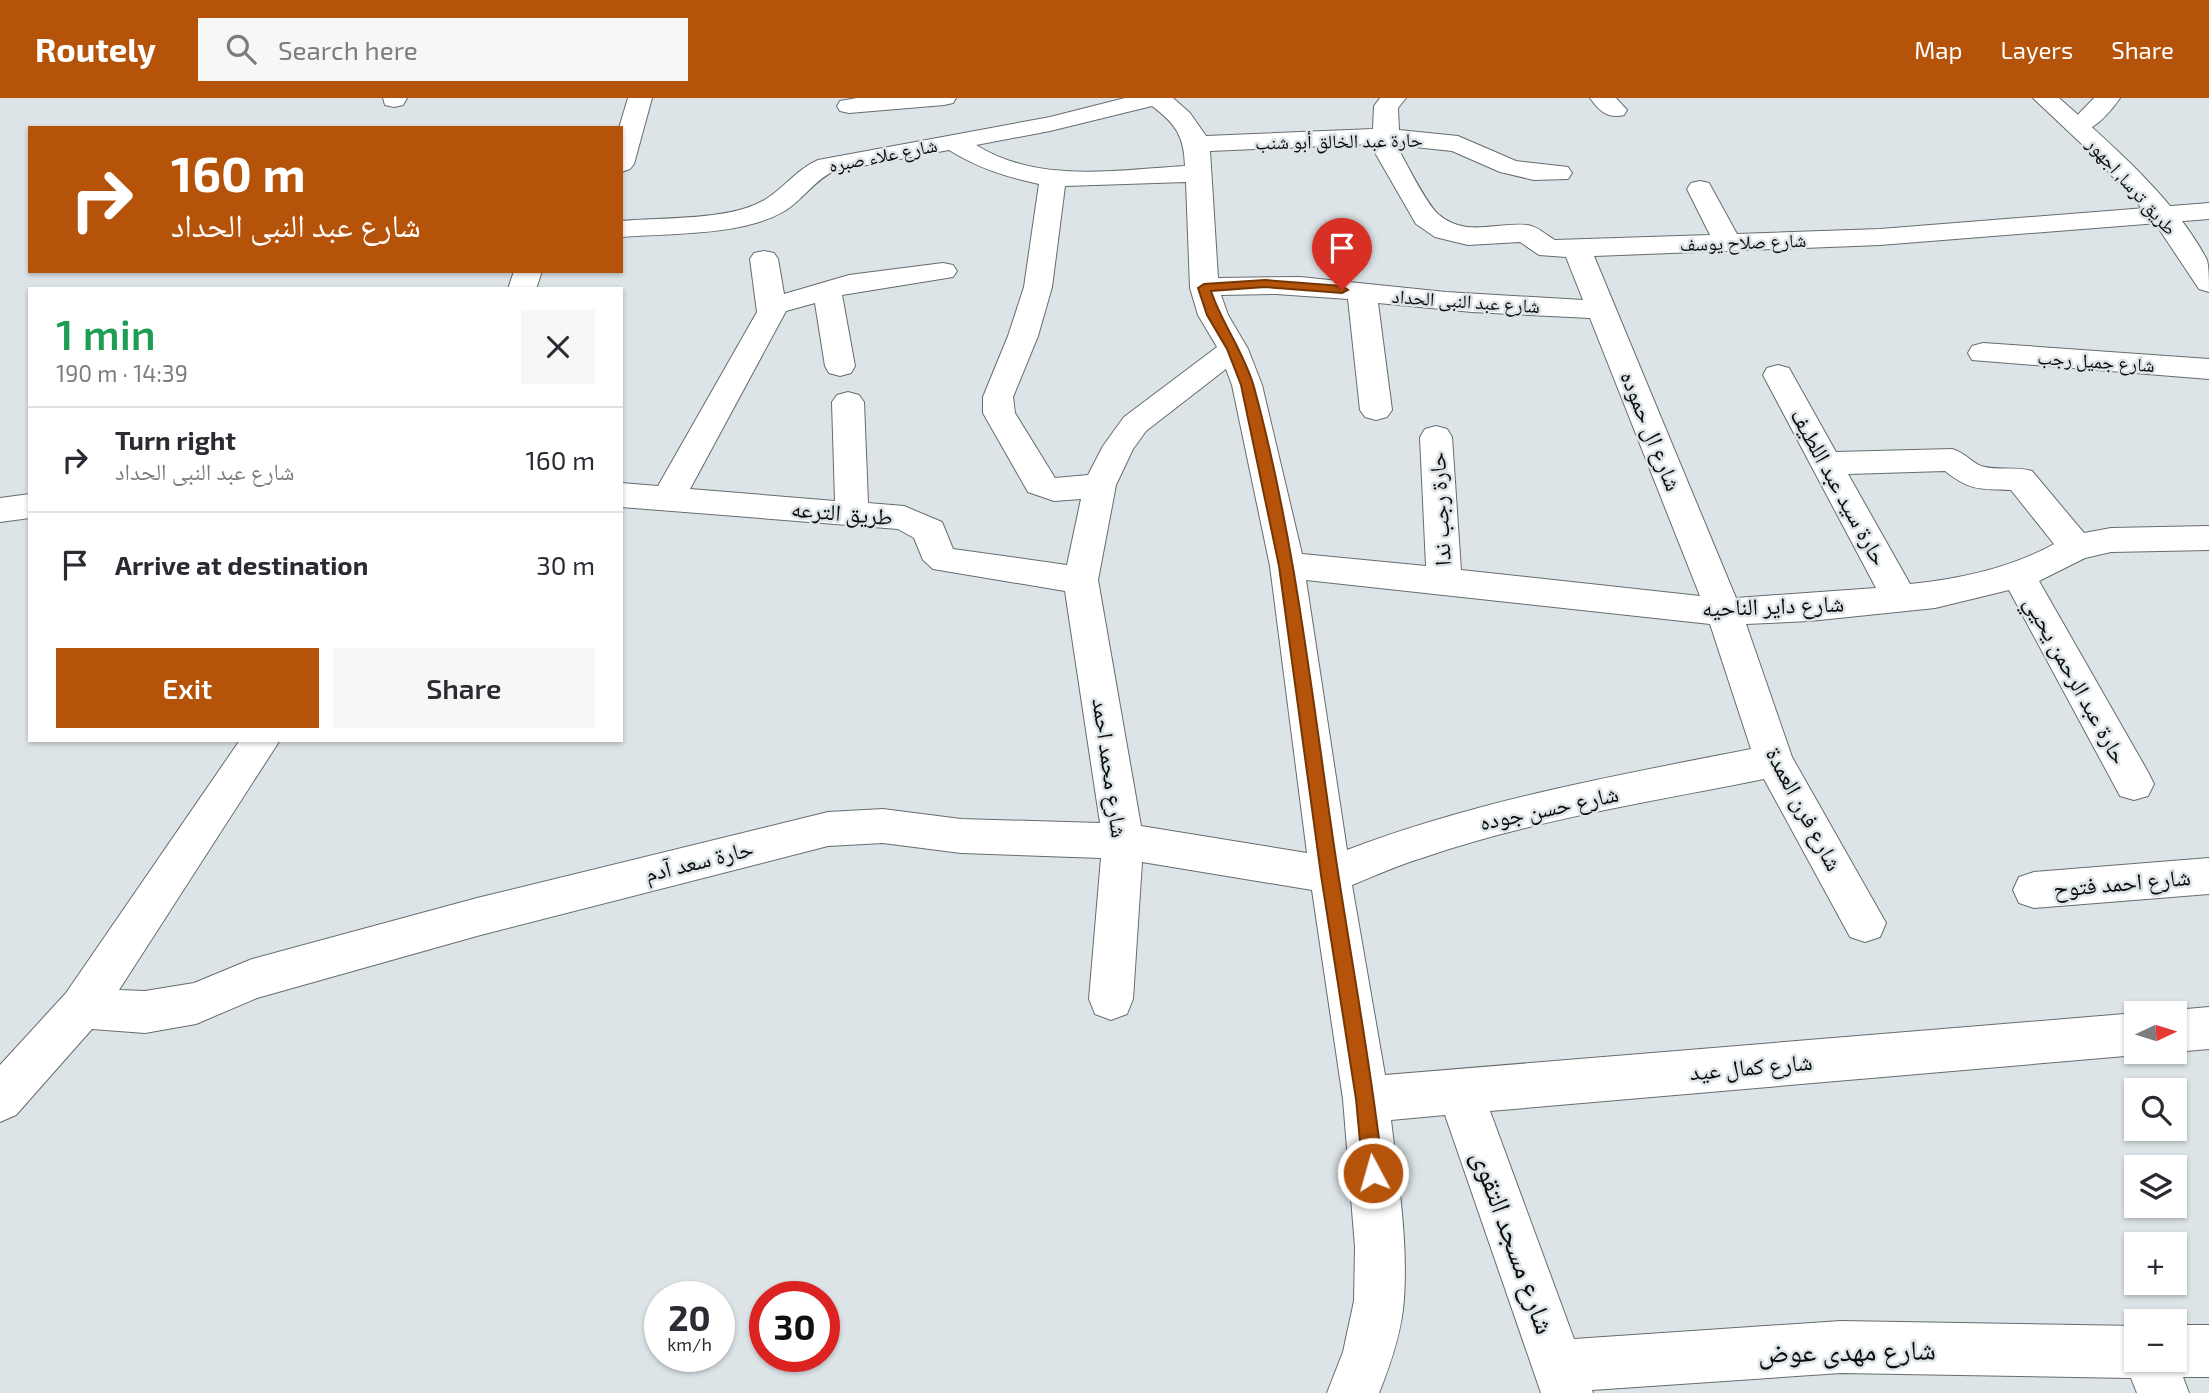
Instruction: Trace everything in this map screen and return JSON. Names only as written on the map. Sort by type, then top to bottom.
[{"type":"street","points":[[623,157],[640,98]]},
{"type":"street","points":[[846,127],[936,98]]},
{"type":"street","points":[[1156,98],[1175,111],[1189,126],[1198,158],[1204,288],[1213,315],[1233,349],[1247,385],[1287,566],[1330,875],[1366,1099],[1380,1247],[1379,1301],[1368,1352],[1353,1393]]},
{"type":"street","name":"شارع علاء صبره","points":[[623,229],[748,216],[776,205],[813,170],[846,127],[952,141],[1050,124],[1099,104],[1156,98]]},
{"type":"street","name":"طريق ترسا, اجهور","points":[[2045,98],[2078,127],[2163,215],[2209,283]]},
{"type":"street","points":[[2078,127],[2108,98]]},
{"type":"street","points":[[1381,101],[1382,137]]},
{"type":"street","name":"حارة عبد الخالق أبو شنب","points":[[952,141],[972,157],[999,169],[1053,179],[1198,158],[1382,137],[1443,133],[1458,144],[1509,167],[1559,173]]},
{"type":"street","name":"شارع صلاح يوسف","points":[[1382,137],[1426,218],[1433,224],[1445,231],[1468,237],[1523,233],[1549,248],[1880,237],[2209,211]]},
{"type":"street","points":[[1053,179],[1038,287],[1023,336],[998,397],[999,413],[1040,484],[1047,489],[1100,485]]},
{"type":"street","points":[[1700,189],[1728,243]]},
{"type":"street","name":"شارع ال حموده","points":[[1577,249],[1724,612]]},
{"type":"street","points":[[668,498],[768,320],[772,306],[764,259]]},
{"type":"street","points":[[772,306],[827,290],[943,271]]},
{"type":"street","name":"شارع عبد النبى الحداد","points":[[1204,288],[1265,284],[1602,310]]},
{"type":"street","points":[[827,290],[840,366]]},
{"type":"street","points":[[1362,292],[1376,410]]},
{"type":"street","points":[[1081,580],[1100,485],[1119,446],[1135,424],[1233,349]]},
{"type":"street","name":"شارع جميل رجب","points":[[1983,353],[2209,369]]},
{"type":"street","name":"حارة سيد عبد اللطيف","points":[[1778,375],[1900,599]]},
{"type":"street","points":[[848,402],[852,513]]},
{"type":"street","name":"حارة رجب ندا","points":[[1436,437],[1444,581]]},
{"type":"street","points":[[1826,463],[1952,460],[1973,477],[2020,479],[2076,547]]},
{"type":"street","name":"طريق الترعه","points":[[623,495],[904,519],[918,523],[930,531],[932,547],[939,557],[945,560],[1081,580]]},
{"type":"street","points":[[0,510],[28,506]]},
{"type":"street","name":"شارع داير الناحيه","points":[[1287,566],[1366,572],[1724,612],[1936,595],[2018,575],[2048,563],[2076,547],[2136,538],[2209,538]]},
{"type":"street","name":"حارة عبد الرحمن يحيي","points":[[2018,575],[2134,785]]},
{"type":"street","name":"شارع محمد احمد","points":[[1081,580],[1123,841],[1111,999]]},
{"type":"street","name":"شارع فرن العمدة","points":[[1724,612],[1774,761],[1865,923]]},
{"type":"street","points":[[0,1099],[82,1008],[260,742]]},
{"type":"street","name":"شارع حسن جوده","points":[[1330,875],[1415,842],[1472,825],[1553,805],[1774,761]]},
{"type":"street","name":"حارة سعد آدم","points":[[82,1008],[145,1012],[195,1003],[252,979],[477,916],[828,830],[883,826],[961,836],[1123,841],[1330,875]]},
{"type":"street","name":"شارع احمد فتوح","points":[[2034,890],[2209,876]]},
{"type":"street","points":[[2188,1030],[2209,1028]]},
{"type":"street","name":"شارع كمال عيد","points":[[1366,1099],[2124,1035]]},
{"type":"street","name":"شارع مسجد التقوى","points":[[1460,1092],[1563,1380]]},
{"type":"street","name":"شارع مهدى عوض","points":[[1563,1380],[1840,1347],[2124,1352]]},
{"type":"street","points":[[2187,1351],[2209,1351]]},
{"type":"street","points":[[2155,1372],[2163,1393]]},
{"type":"route","points":[[1342,290],[1265,284],[1204,288],[1213,315],[1233,349],[1247,385],[1287,566],[1330,875],[1366,1099],[1373,1173]]}]
